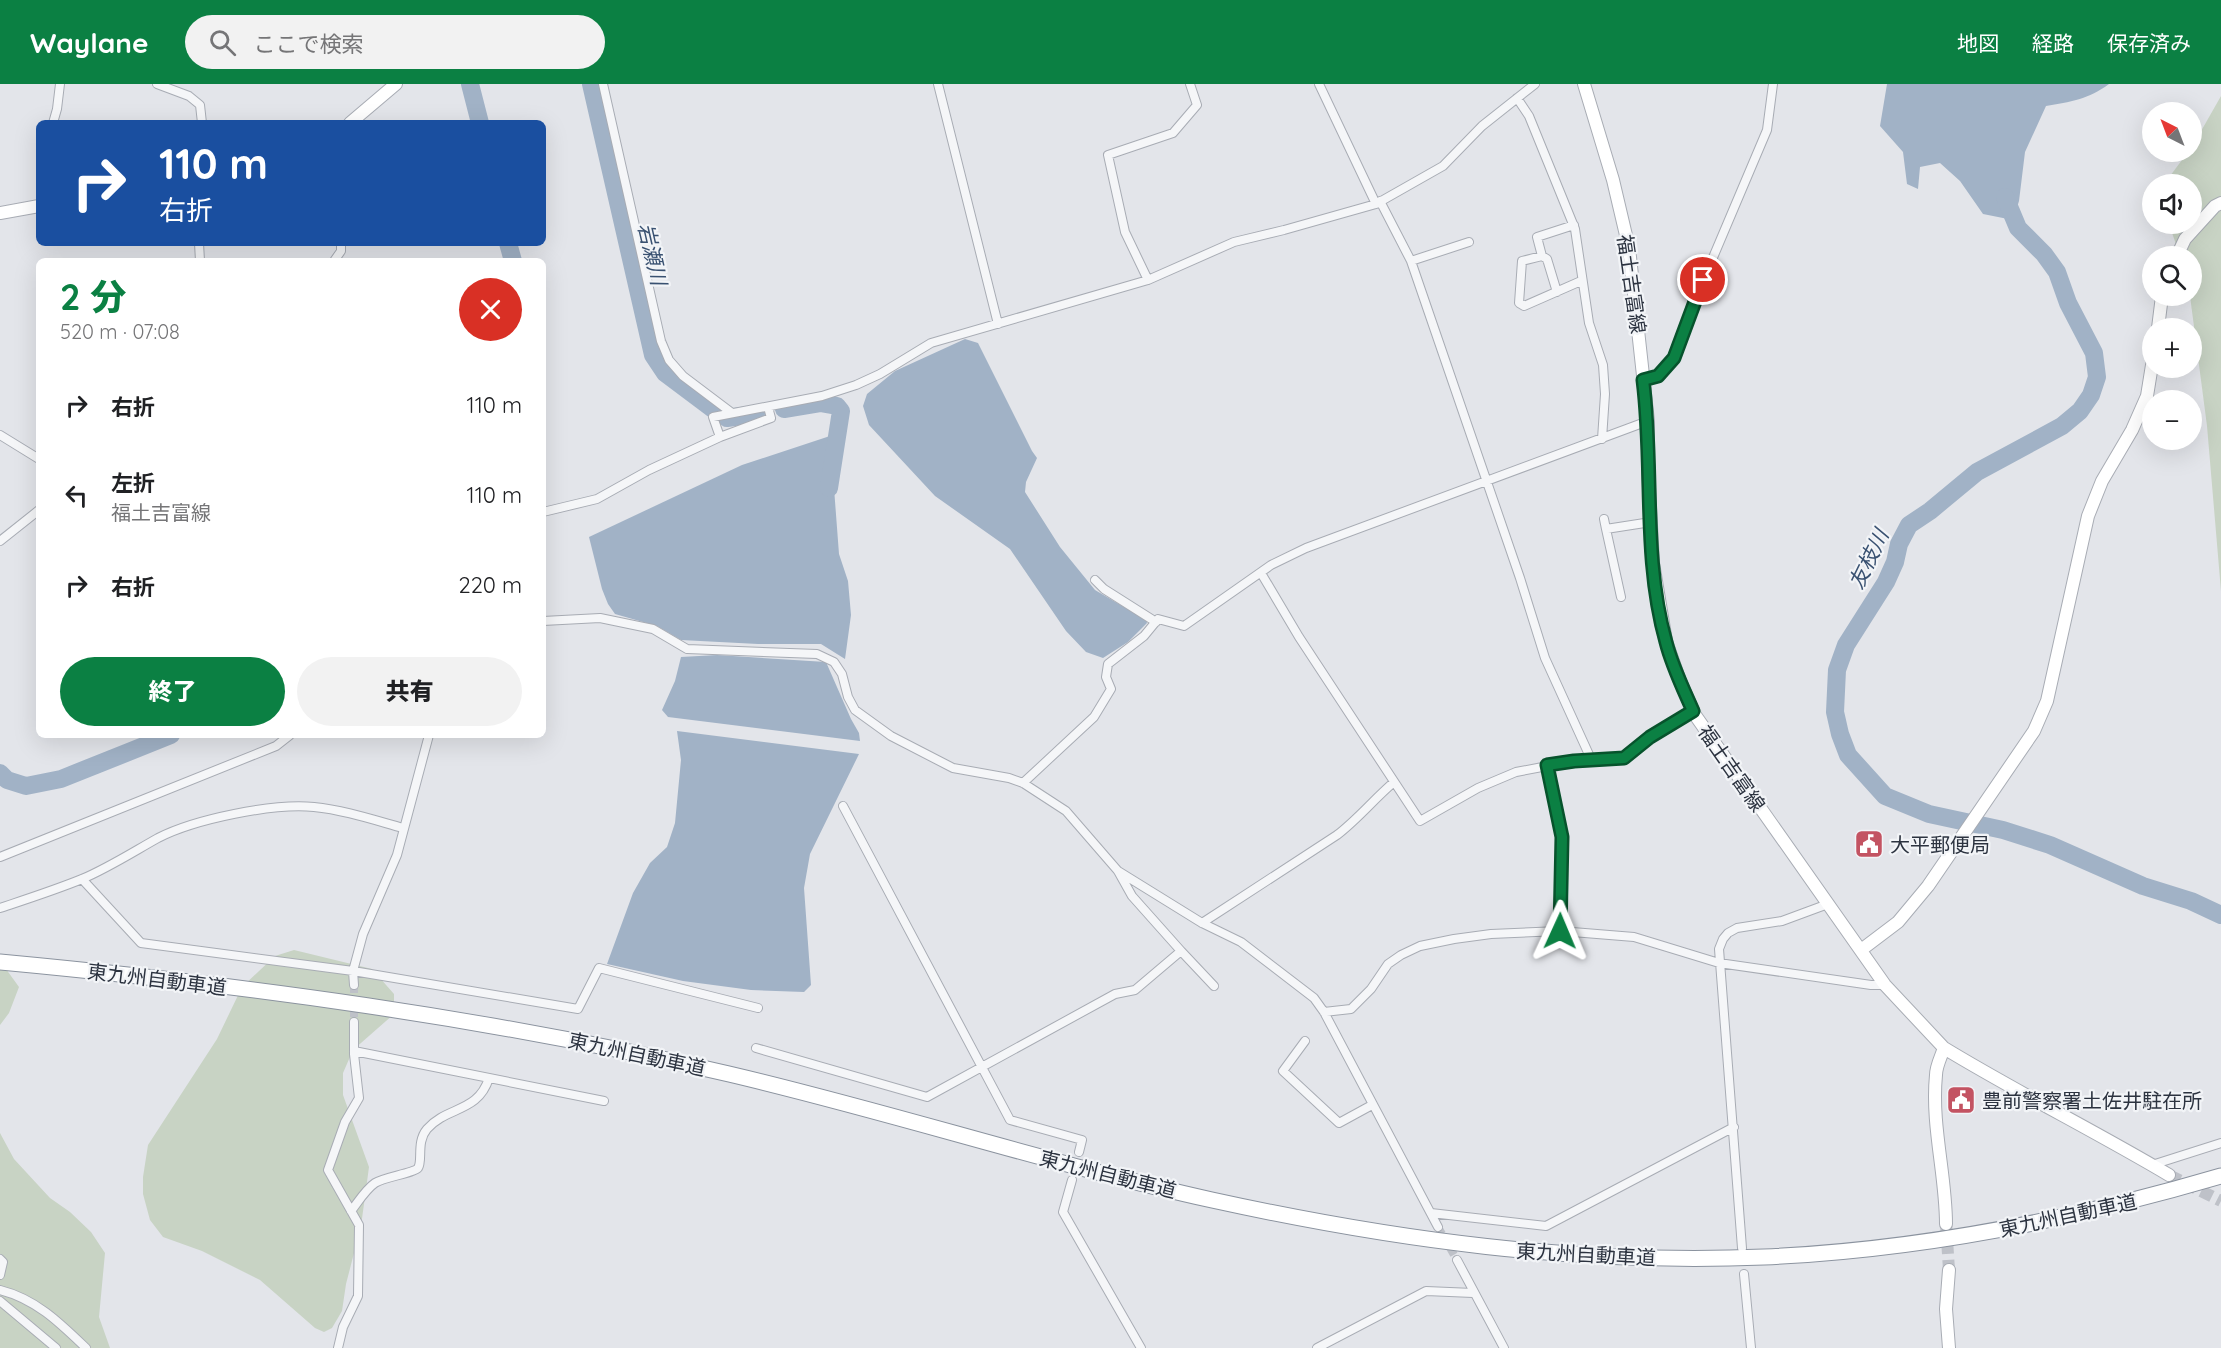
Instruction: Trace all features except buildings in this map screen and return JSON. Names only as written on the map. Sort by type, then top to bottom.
[{"type":"highway","name":"東九州自動車道","points":[[0,962],[235,988],[387,1009],[573,1040],[788,1088],[1069,1165],[1206,1199],[1384,1234],[1535,1252],[1660,1258],[1764,1257],[1911,1244],[1986,1233],[2061,1218],[2221,1176]]},
{"type":"main road","points":[[354,120],[396,84]]},
{"type":"main road","name":"福土吉富線","points":[[1584,84],[1613,180],[1629,248],[1648,421],[1653,563],[1666,641],[1693,711],[1885,985],[1944,1048],[1986,1074],[2106,1137],[2169,1175]]},
{"type":"main road","points":[[2182,246],[2185,239],[2221,202]]},
{"type":"main road","points":[[0,213],[36,207]]},
{"type":"main road","points":[[1861,950],[1898,922],[1928,886],[2034,731],[2047,701],[2088,516],[2102,481],[2132,430],[2147,396],[2150,378]]},
{"type":"main road","points":[[1944,1048],[1936,1073],[1935,1104],[1946,1224]]},
{"type":"main road","points":[[1949,1270],[1946,1309],[1949,1348]]},
{"type":"street","points":[[54,120],[60,84]]},
{"type":"street","points":[[157,84],[189,96],[200,105],[202,120]]},
{"type":"street","points":[[603,84],[661,341],[669,360],[683,376],[732,413]]},
{"type":"street","points":[[938,84],[998,324]]},
{"type":"street","points":[[1148,280],[1125,232],[1108,155],[1173,133],[1197,105],[1190,84]]},
{"type":"street","points":[[1319,84],[1378,202],[1411,261],[1487,480],[1545,658],[1591,759]]},
{"type":"street","points":[[1643,380],[1658,376],[1674,358],[1695,300],[1767,130],[1773,84]]},
{"type":"street","points":[[720,437],[713,417],[822,396],[880,374],[932,343],[1148,280],[1234,242],[1284,230],[1378,202],[1443,166],[1482,126],[1532,85]]},
{"type":"street","points":[[1517,98],[1529,116],[1574,225],[1589,323],[1603,365],[1605,394],[1602,439]]},
{"type":"street","points":[[1557,292],[1547,259],[1542,256],[1537,237],[1574,225]]},
{"type":"street","points":[[1411,261],[1469,242]]},
{"type":"street","points":[[1542,256],[1522,261],[1519,303],[1524,306],[1581,281]]},
{"type":"street","points":[[546,511],[597,499],[649,470],[720,437],[771,418],[768,407]]},
{"type":"street","points":[[1023,783],[1094,717],[1111,689],[1106,677],[1108,664],[1144,636],[1158,620],[1184,626],[1271,565],[1306,548],[1648,421]]},
{"type":"street","points":[[0,435],[36,457]]},
{"type":"street","points":[[0,541],[36,512]]},
{"type":"street","points":[[1604,519],[1621,597]]},
{"type":"street","points":[[1606,529],[1651,522]]},
{"type":"street","points":[[1261,573],[1299,637],[1420,820],[1516,772],[1591,759],[1624,758],[1650,737],[1693,711]]},
{"type":"street","points":[[1095,580],[1104,589],[1156,622]]},
{"type":"street","points":[[546,621],[600,618],[653,629],[687,649],[817,654],[834,662],[842,675],[855,710],[891,736],[953,768],[1009,778],[1023,783],[1066,812],[1118,871],[1132,896],[1214,986]]},
{"type":"street","points":[[0,857],[276,746],[286,738]]},
{"type":"street","points":[[354,985],[353,971],[363,934],[397,855],[428,738]]},
{"type":"street","points":[[1547,765],[1562,837],[1560,931]]},
{"type":"street","points":[[1202,923],[1337,835],[1353,823],[1371,802],[1394,782]]},
{"type":"street","points":[[843,806],[1010,1120],[1082,1140],[1078,1152]]},
{"type":"street","points":[[0,908],[82,879],[160,837],[234,814],[312,807],[338,811],[403,828]]},
{"type":"street","points":[[1118,871],[1202,923],[1241,942],[1314,998],[1324,1012],[1438,1227]]},
{"type":"street","points":[[82,879],[141,943],[353,971],[578,1009],[599,968],[758,1008]]},
{"type":"street","points":[[1742,1248],[1719,949],[1728,933],[1737,928],[1782,921],[1828,904]]},
{"type":"street","points":[[1324,1012],[1351,1009],[1371,989],[1388,964],[1420,946],[1491,934],[1560,931],[1634,937],[1719,963],[1871,985],[1885,985]]},
{"type":"street","points":[[756,1048],[927,1097],[1115,994],[1135,990],[1181,951]]},
{"type":"street","points":[[338,1348],[343,1327],[358,1296],[359,1225],[328,1170],[345,1122],[359,1098],[354,1051],[354,1022]]},
{"type":"street","points":[[1305,1041],[1283,1071],[1339,1123],[1372,1105]]},
{"type":"street","points":[[354,1051],[604,1101]]},
{"type":"street","points":[[351,1211],[374,1184],[395,1174],[414,1171],[418,1168],[419,1146],[426,1129],[436,1121],[477,1099],[485,1090],[489,1078]]},
{"type":"street","points":[[1431,1213],[1546,1226],[1734,1127]]},
{"type":"street","points":[[2152,1165],[2221,1143]]},
{"type":"street","points":[[1072,1180],[1063,1212],[1141,1348]]},
{"type":"street","points":[[0,1259],[3,1262],[0,1275]]},
{"type":"street","points":[[1457,1260],[1504,1348]]},
{"type":"street","points":[[1744,1274],[1751,1348]]},
{"type":"street","points":[[0,1290],[14,1293],[47,1311],[86,1348]]},
{"type":"street","points":[[1317,1348],[1426,1291],[1473,1293]]},
{"type":"street","points":[[0,1301],[56,1348]]},
{"type":"green space","points":[[2221,96],[2221,591],[2201,378],[2202,318],[2193,318],[2191,306],[2202,306],[2202,246],[2177,246],[2172,234],[2202,234],[2202,174],[2172,174],[2180,162],[2202,162],[2202,129]]},
{"type":"green space","points":[[294,950],[372,969],[394,994],[394,1014],[353,1050],[343,1073],[343,1095],[369,1167],[361,1226],[346,1284],[342,1311],[332,1328],[324,1332],[315,1328],[260,1280],[202,1251],[163,1237],[150,1220],[143,1194],[148,1145],[217,1039],[242,987],[275,956]]},
{"type":"green space","points":[[0,965],[6,969],[19,987],[9,1013],[0,1025]]},
{"type":"green space","points":[[0,1133],[14,1159],[50,1198],[70,1212],[91,1232],[105,1253],[99,1317],[110,1348],[0,1348]]},
{"type":"water","points":[[1887,84],[2109,84],[2087,96],[2046,106],[2025,152],[2019,201],[2013,220],[1983,214],[1960,181],[1940,163],[1920,167],[1918,189],[1907,184],[1903,152],[1880,126]]},
{"type":"water","points":[[965,339],[978,343],[1037,458],[1026,482],[1025,492],[1060,547],[1095,590],[1146,620],[1147,623],[1128,642],[1103,658],[1086,652],[1066,631],[1010,549],[935,496],[869,425],[863,406],[867,394],[895,371]]},
{"type":"water","points":[[830,436],[824,485],[834,488],[839,554],[848,581],[851,615],[845,659],[821,644],[681,640],[657,626],[615,614],[602,589],[589,537],[742,465]]},
{"type":"water","points":[[717,655],[826,662],[859,733],[860,741],[668,717],[662,710],[675,681],[681,657]]},
{"type":"water","points":[[677,731],[859,754],[810,854],[804,888],[811,985],[804,992],[751,990],[683,981],[607,964],[633,893],[650,863],[667,847],[675,823],[681,760]]},
{"type":"waterway","points":[[470,84],[479,120]]},
{"type":"waterway","name":"岩瀬川","points":[[591,84],[653,355],[665,373],[713,409]]},
{"type":"waterway","name":"友枝川","points":[[2005,197],[2018,228],[2044,254],[2057,272],[2068,303],[2094,353],[2097,377],[2091,395],[2080,411],[2062,426],[1977,472],[1930,511],[1909,525],[1899,544],[1895,562],[1886,582],[1846,645],[1837,670],[1835,712],[1840,734],[1848,755],[1885,796],[1929,814],[2003,830],[2050,845],[2143,886],[2191,901],[2221,915]]},
{"type":"waterway","points":[[509,246],[512,258]]},
{"type":"waterway","name":"岩瀬川","points":[[784,409],[820,403],[837,406],[841,411],[829,488]]},
{"type":"waterway","name":"岩瀬川","points":[[727,418],[756,414]]},
{"type":"waterway","points":[[0,773],[7,780],[26,786],[61,779],[164,738]]},
{"type":"tunnel","points":[[354,985],[354,1022]]},
{"type":"tunnel","points":[[2169,1175],[2221,1201]]},
{"type":"tunnel","points":[[1946,1224],[1949,1270]]},
{"type":"tunnel","points":[[1438,1227],[1457,1260]]},
{"type":"place","name":"大平郵便局","points":[[1869,844]]},
{"type":"place","name":"豊前警察署土佐井駐在所","points":[[1961,1100]]},
{"type":"route","points":[[1560,931],[1562,837],[1547,765],[1591,759],[1624,758],[1650,737],[1693,711],[1666,641],[1658,602],[1653,563],[1648,421],[1643,380],[1658,376],[1674,358],[1703,280]]}]
